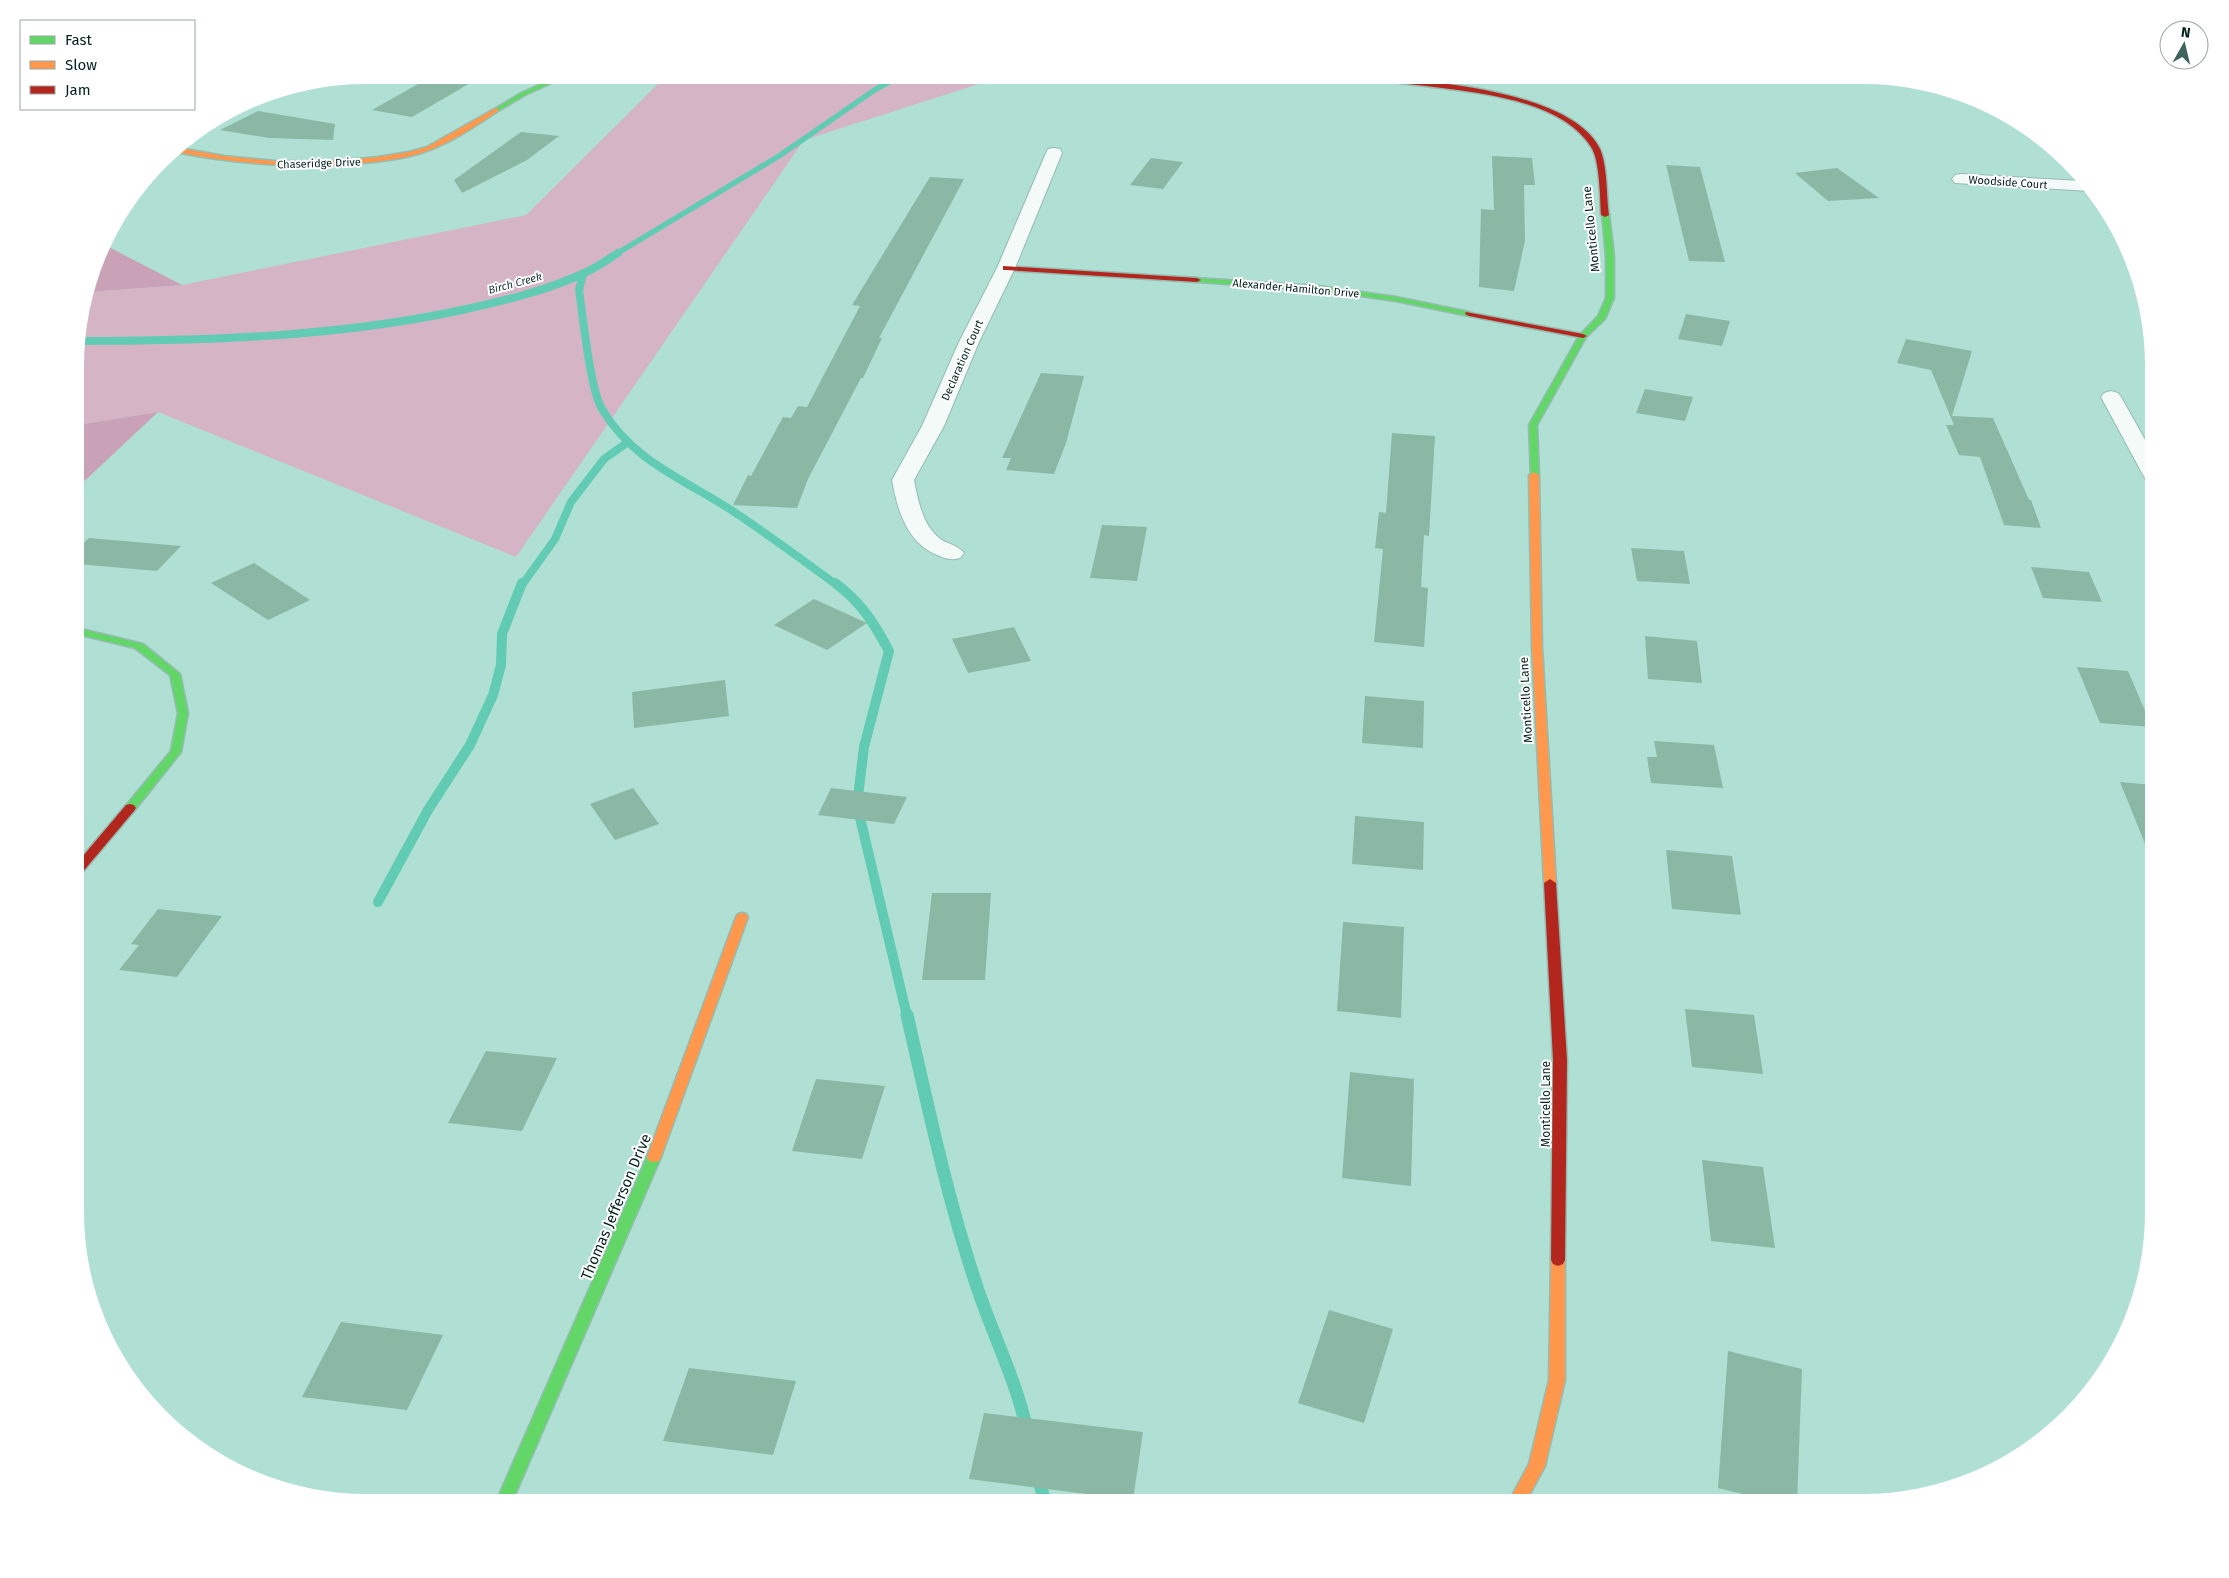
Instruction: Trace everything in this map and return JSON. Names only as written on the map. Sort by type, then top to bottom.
[{"type":"street","name":"Chaseridge Drive","points":[[183,151],[218,159],[280,165],[357,163],[408,154],[459,135],[486,114],[520,95],[545,84]]},
{"type":"street","name":"Monticello Lane","points":[[1431,84],[1497,95],[1529,104],[1561,117],[1585,133],[1596,150],[1610,256],[1610,298],[1602,317],[1583,336],[1533,425],[1537,647],[1560,1060],[1557,1380],[1537,1466],[1521,1494]]},
{"type":"street","name":"Declaration Court","points":[[952,553],[930,543],[916,524],[908,505],[904,480],[933,426],[969,342],[1006,268],[1054,153]]},
{"type":"street","name":"Woodside Court","points":[[1961,179],[2081,187]]},
{"type":"street","name":"Alexander Hamilton Drive","points":[[1006,268],[1318,288],[1396,299],[1583,336]]},
{"type":"street","points":[[2110,398],[2145,459]]},
{"type":"street","points":[[84,632],[138,646],[175,674],[183,713],[176,752],[84,864]]},
{"type":"street","name":"Thomas Jefferson Drive","points":[[508,1494],[648,1174],[742,917]]},
{"type":"shaded area","points":[[658,84],[979,84],[804,140],[516,557],[158,412],[84,424],[84,347],[93,292],[182,285],[526,215]]},
{"type":"shaded area","points":[[110,248],[182,285],[93,292]]},
{"type":"shaded area","points":[[158,412],[84,481],[84,424]]},
{"type":"building","points":[[418,84],[469,84],[412,117],[372,110]]},
{"type":"building","points":[[258,111],[335,124],[333,140],[269,138],[220,130]]},
{"type":"building","points":[[521,132],[559,136],[527,160],[462,193],[454,180]]},
{"type":"building","points":[[1492,156],[1532,158],[1535,185],[1524,185],[1525,241],[1514,291],[1479,287],[1481,209],[1494,210]]},
{"type":"building","points":[[1151,158],[1183,162],[1163,189],[1130,185]]},
{"type":"building","points":[[1666,165],[1700,167],[1725,262],[1689,261]]},
{"type":"building","points":[[1837,168],[1879,198],[1828,201],[1795,173]]},
{"type":"building","points":[[930,177],[964,179],[879,338],[882,338],[863,378],[861,378],[808,479],[797,508],[733,505],[748,475],[751,476],[783,417],[791,418],[798,406],[807,407],[860,306],[852,305]]},
{"type":"building","points":[[1686,314],[1730,321],[1722,346],[1678,339]]},
{"type":"building","points":[[1906,339],[1972,351],[1952,416],[1993,418],[2029,500],[2031,500],[2041,528],[2004,525],[1980,457],[1959,455],[1946,425],[1954,425],[1931,370],[1897,363]]},
{"type":"building","points":[[1041,373],[1084,376],[1066,443],[1054,474],[1006,470],[1011,458],[1002,458]]},
{"type":"building","points":[[1645,389],[1693,397],[1685,421],[1636,413]]},
{"type":"building","points":[[1392,433],[1435,436],[1429,536],[1424,535],[1421,587],[1428,588],[1424,647],[1374,642],[1383,549],[1375,548],[1379,512],[1386,513]]},
{"type":"building","points":[[1102,525],[1147,527],[1137,581],[1090,578]]},
{"type":"building","points":[[89,538],[181,546],[157,571],[84,565],[84,543]]},
{"type":"building","points":[[1631,548],[1684,551],[1690,584],[1637,581]]},
{"type":"building","points":[[254,563],[310,600],[268,620],[211,583]]},
{"type":"building","points":[[2031,567],[2089,572],[2102,602],[2043,598]]},
{"type":"building","points":[[814,599],[867,623],[827,650],[774,625]]},
{"type":"building","points":[[1014,627],[1031,661],[968,673],[952,639]]},
{"type":"building","points":[[1645,636],[1697,641],[1702,683],[1648,679]]},
{"type":"building","points":[[2077,667],[2128,671],[2145,711],[2145,726],[2100,723]]},
{"type":"building","points":[[725,680],[729,716],[634,728],[632,692]]},
{"type":"building","points":[[1365,696],[1424,701],[1423,748],[1362,743]]},
{"type":"building","points":[[1654,741],[1714,745],[1723,788],[1651,783],[1647,757],[1657,757]]},
{"type":"building","points":[[2120,782],[2145,784],[2145,844]]},
{"type":"building","points":[[633,788],[659,824],[615,840],[590,804]]},
{"type":"building","points":[[831,788],[907,797],[894,824],[818,815]]},
{"type":"building","points":[[1355,816],[1424,822],[1423,870],[1352,864]]},
{"type":"building","points":[[1666,850],[1732,856],[1741,915],[1672,909]]},
{"type":"building","points":[[932,893],[991,893],[985,980],[922,980]]},
{"type":"building","points":[[158,909],[222,916],[177,977],[119,970],[139,945],[131,944]]},
{"type":"building","points":[[1343,922],[1404,927],[1401,1018],[1337,1011]]},
{"type":"building","points":[[1685,1009],[1754,1015],[1763,1074],[1692,1067]]},
{"type":"building","points":[[486,1051],[557,1058],[522,1131],[448,1123]]},
{"type":"building","points":[[1350,1072],[1414,1079],[1411,1186],[1342,1178]]},
{"type":"building","points":[[816,1079],[885,1086],[862,1159],[792,1151]]},
{"type":"building","points":[[1702,1160],[1763,1167],[1775,1248],[1711,1241]]},
{"type":"building","points":[[1329,1310],[1393,1329],[1364,1423],[1298,1403]]},
{"type":"building","points":[[341,1322],[443,1335],[407,1410],[302,1397]]},
{"type":"building","points":[[1728,1351],[1802,1369],[1797,1494],[1742,1494],[1718,1488]]},
{"type":"building","points":[[689,1368],[796,1381],[773,1455],[663,1441]]},
{"type":"building","points":[[984,1413],[1143,1432],[1134,1494],[1086,1494],[969,1479]]},
{"type":"waterway","name":"Birch Creek","points":[[616,254],[779,156],[886,84]]},
{"type":"waterway","name":"Birch Creek","points":[[85,341],[271,336],[319,332],[415,319],[477,307],[539,290],[587,272],[618,253]]},
{"type":"waterway","points":[[583,274],[579,290],[594,386],[602,409],[614,427],[628,442]]},
{"type":"waterway","points":[[522,585],[555,539],[571,502],[604,459],[628,442]]},
{"type":"waterway","points":[[628,442],[675,477],[742,517],[837,585]]},
{"type":"waterway","points":[[378,902],[428,810],[470,745],[493,695],[501,665],[502,634],[522,583]]},
{"type":"waterway","points":[[835,583],[860,605],[889,651],[864,747],[857,805],[907,1016]]},
{"type":"waterway","points":[[907,1015],[956,1220],[983,1305],[1011,1375],[1027,1430]]},
{"type":"waterway","points":[[1038,1476],[1043,1494]]},
{"type":"traffic: fast","points":[[496,110],[523,94],[546,84]]},
{"type":"traffic: fast","points":[[1534,475],[1533,425],[1583,336],[1602,317],[1610,298],[1610,256],[1605,215]]},
{"type":"traffic: fast","points":[[1197,280],[1318,288],[1396,299],[1469,314]]},
{"type":"traffic: fast","points":[[84,633],[139,646],[175,674],[183,713],[176,752],[130,808]]},
{"type":"traffic: fast","points":[[507,1494],[654,1157]]},
{"type":"traffic: slow","points":[[183,151],[224,158],[275,163],[326,164],[378,159],[419,152],[439,144],[496,110]]},
{"type":"traffic: slow","points":[[1534,475],[1537,647],[1550,883]]},
{"type":"traffic: slow","points":[[654,1157],[742,917]]},
{"type":"traffic: slow","points":[[1521,1494],[1537,1466],[1557,1380],[1558,1260]]},
{"type":"traffic: jam","points":[[1430,84],[1462,88],[1527,103],[1556,114],[1579,129],[1595,147],[1597,152],[1605,215]]},
{"type":"traffic: jam","points":[[1006,268],[1197,280]]},
{"type":"traffic: jam","points":[[1469,314],[1583,336]]},
{"type":"traffic: jam","points":[[84,863],[130,808]]},
{"type":"traffic: jam","points":[[1550,883],[1560,1060],[1558,1260]]}]
